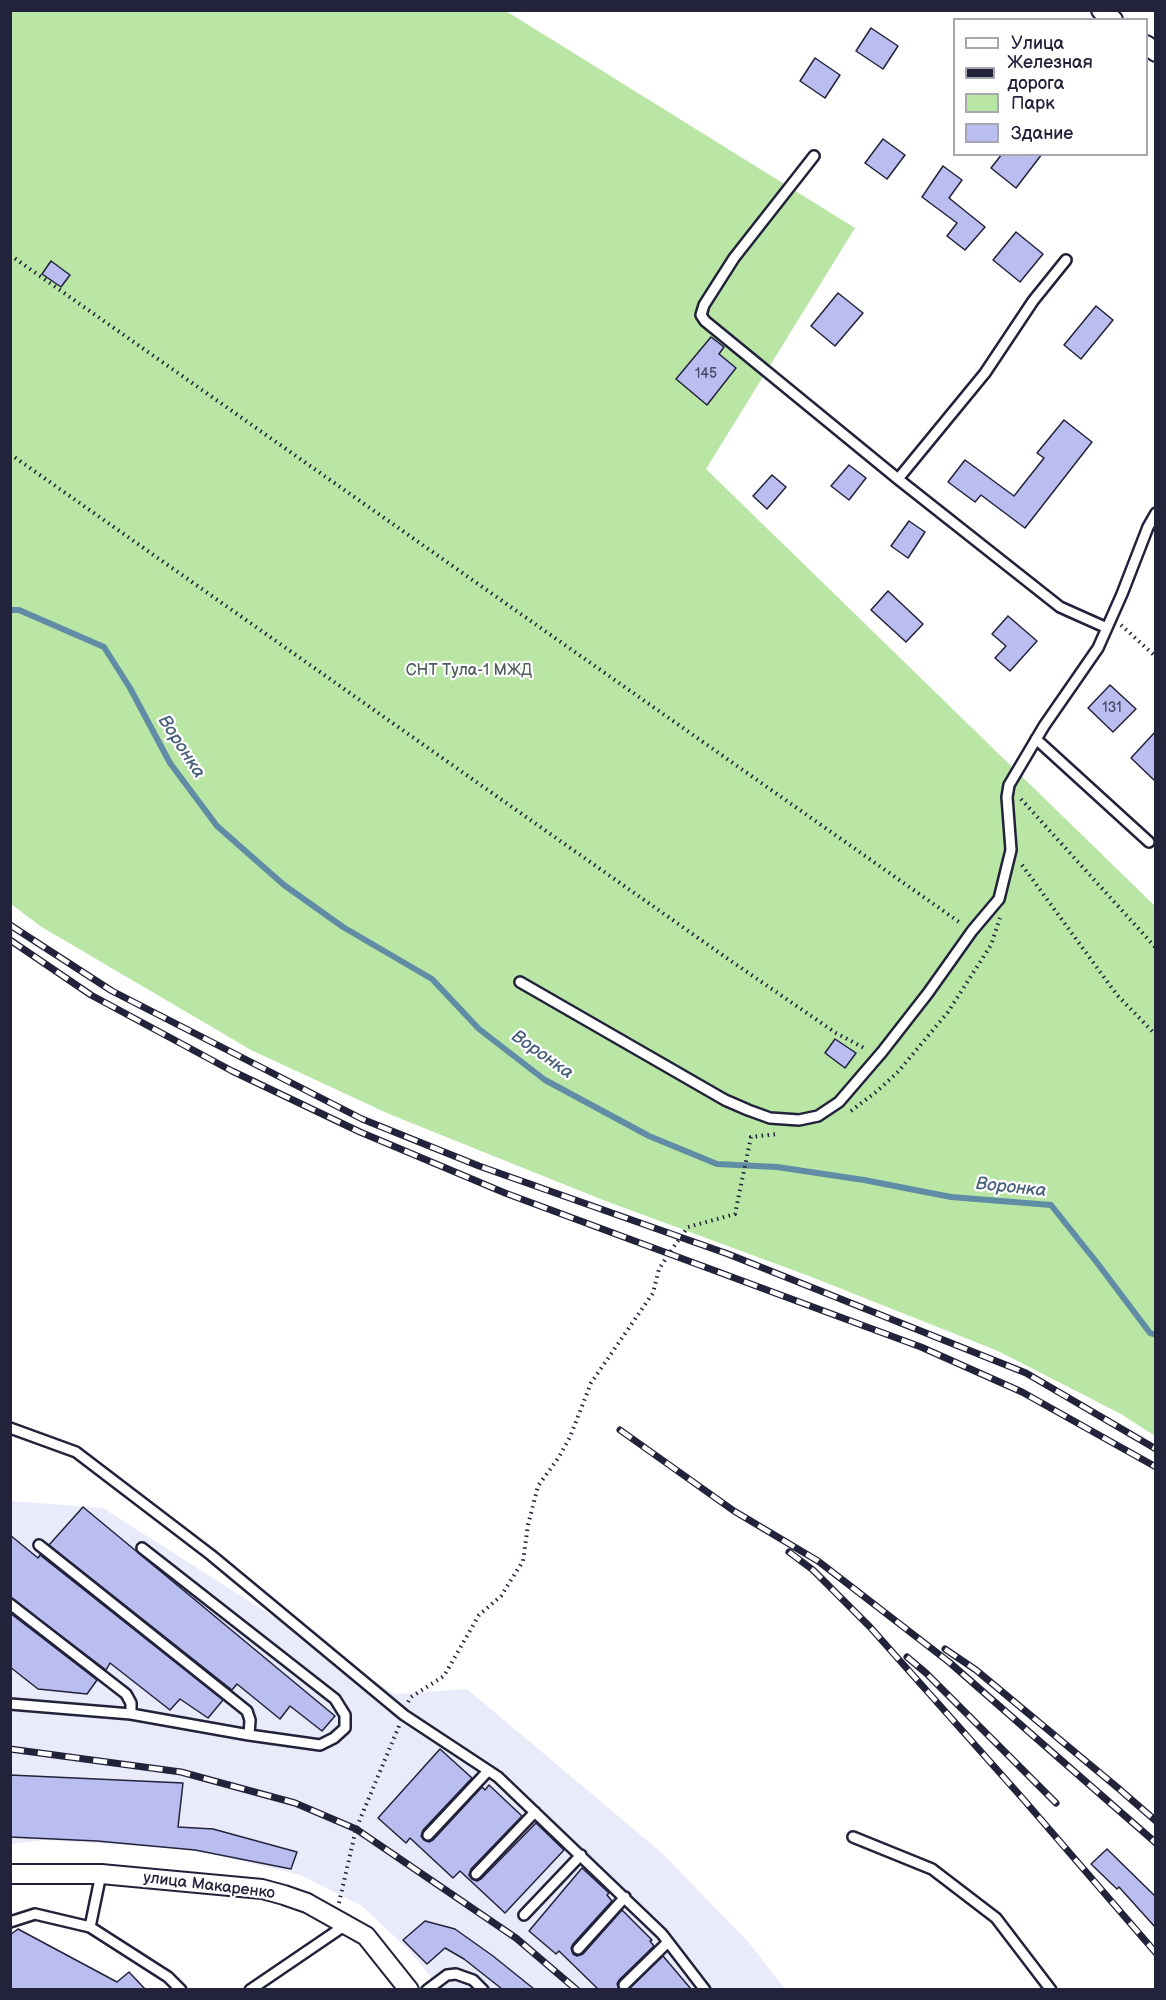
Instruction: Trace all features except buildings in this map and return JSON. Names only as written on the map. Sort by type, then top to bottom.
[{"type":"street","name":"улица Макаренко","points":[[10,1874],[101,1874],[262,1889],[307,1903],[366,1936],[409,1989]]},
{"type":"lane","points":[[814,156],[734,258],[704,305],[702,315],[706,324],[1060,607],[1107,628]]},
{"type":"lane","points":[[898,479],[985,373],[1033,301],[1066,260]]},
{"type":"lane","points":[[520,982],[726,1100],[770,1118],[799,1120],[818,1116],[839,1102],[882,1052],[972,931],[999,899],[1011,850],[1007,797],[1009,785],[1036,739],[1098,648],[1155,513]]},
{"type":"lane","points":[[1036,739],[1149,842]]},
{"type":"lane","points":[[10,1428],[76,1452],[210,1555],[404,1715],[498,1777],[625,1897],[668,1942],[705,1989]]},
{"type":"lane","points":[[39,1545],[247,1711],[250,1720],[249,1735]]},
{"type":"lane","points":[[10,1704],[131,1714],[320,1745],[334,1738],[345,1728],[345,1715],[335,1699],[142,1548]]},
{"type":"lane","points":[[10,1604],[126,1694],[131,1714]]},
{"type":"lane","points":[[428,1835],[488,1771]]},
{"type":"lane","points":[[476,1874],[536,1812]]},
{"type":"lane","points":[[853,1837],[932,1869],[987,1911],[996,1918],[1050,1989]]},
{"type":"lane","points":[[524,1915],[581,1854]]},
{"type":"lane","points":[[90,1927],[101,1874]]},
{"type":"lane","points":[[578,1949],[625,1897]]},
{"type":"lane","points":[[10,1922],[35,1914],[90,1927],[168,1977],[181,1989]]},
{"type":"lane","points":[[250,1989],[341,1921]]},
{"type":"lane","points":[[624,1985],[668,1942]]},
{"type":"lane","points":[[427,1989],[447,1975],[456,1974],[473,1980],[483,1989]]},
{"type":"path","points":[[10,255],[972,931]]},
{"type":"path","points":[[10,454],[740,968],[836,1033],[862,1048],[882,1052]]},
{"type":"path","points":[[1111,617],[1155,657]]},
{"type":"path","points":[[1009,785],[1155,948]]},
{"type":"path","points":[[1011,850],[1117,995],[1155,1035]]},
{"type":"path","points":[[855,1108],[897,1073],[948,1012],[991,945],[1001,920],[999,899]]},
{"type":"path","points":[[341,1921],[356,1829],[411,1696],[444,1676],[479,1615],[501,1596],[523,1561],[528,1525],[538,1486],[564,1447],[591,1383],[652,1293],[660,1269],[675,1245],[688,1227],[735,1214],[751,1137]]},
{"type":"shaded area","points":[[10,1501],[103,1508],[395,1694],[467,1689],[662,1853],[750,1944],[785,1989],[440,1989],[411,1952],[362,1906],[300,1875],[191,1849],[44,1840],[11,1844]]},
{"type":"green space","name":"СНТ Тула-1 МЖД","points":[[11,11],[506,11],[855,228],[706,469],[1155,906],[1155,1436],[1121,1414],[998,1351],[809,1276],[603,1200],[389,1114],[251,1050],[40,926],[11,904]]},
{"type":"waterway","name":"Воронка","points":[[10,610],[19,610],[104,647],[130,688],[170,763],[217,826],[284,885],[343,927],[432,979],[479,1029],[545,1080],[649,1136],[717,1164],[777,1167],[864,1180],[951,1197],[1051,1205],[1150,1333],[1156,1335]]},
{"type":"railway","points":[[10,925],[112,991],[362,1119],[479,1166],[728,1254],[1026,1373],[1156,1449]]},
{"type":"railway","points":[[10,940],[91,995],[232,1071],[360,1132],[505,1193],[921,1347],[1022,1392],[1156,1467]]},
{"type":"railway","points":[[620,1430],[734,1511],[818,1561],[949,1662],[1156,1843]]},
{"type":"railway","points":[[789,1552],[813,1570],[870,1627],[1156,1953]]},
{"type":"railway","points":[[945,1649],[976,1670],[1156,1821]]},
{"type":"railway","points":[[907,1657],[926,1673],[1056,1803]]},
{"type":"railway","points":[[10,1749],[181,1772],[295,1803],[356,1829],[516,1938],[577,1990]]}]
